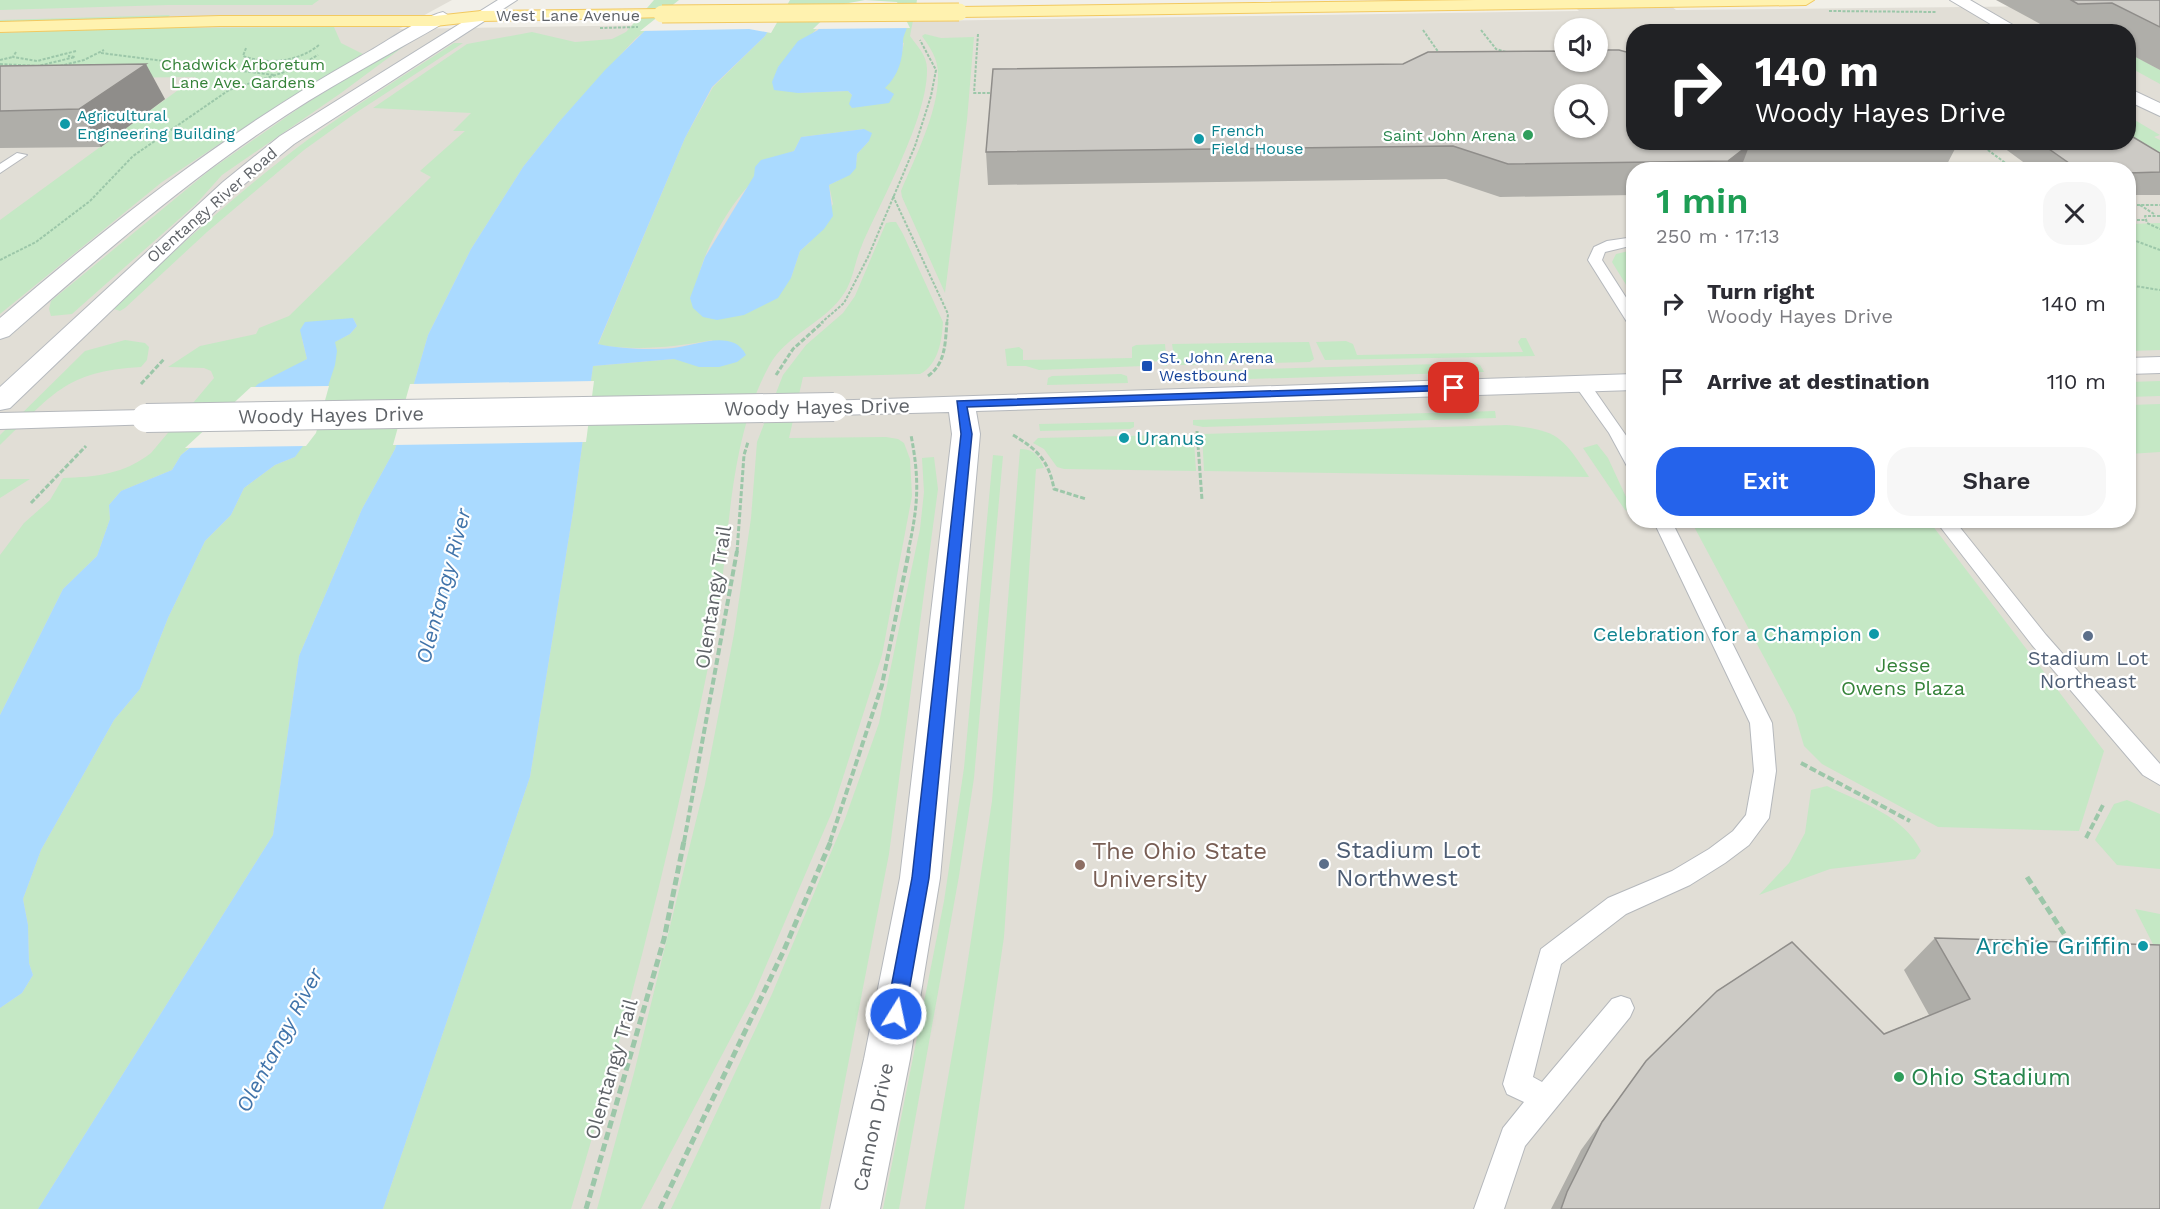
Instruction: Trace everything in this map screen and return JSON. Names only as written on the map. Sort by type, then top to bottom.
[{"type":"main road","name":"West Lane Avenue","points":[[0,27],[444,16],[476,8],[608,15],[959,12],[1067,5],[1806,0]]},
{"type":"main road","name":"West Lane Avenue","points":[[0,17],[234,11],[444,16]]},
{"type":"street","name":"Olentangy River Road","points":[[0,402],[230,186],[287,140],[476,8],[509,0]]},
{"type":"street","points":[[1958,0],[2002,24]]},
{"type":"street","name":"Olentangy River Road","points":[[0,331],[124,225],[233,143],[330,81],[444,16]]},
{"type":"street","points":[[2136,97],[2160,110]]},
{"type":"street","points":[[2136,366],[2160,365]]},
{"type":"street","name":"Woody Hayes Drive","points":[[0,420],[834,407],[1626,382]]},
{"type":"street","name":"Cannon Drive","points":[[855,1209],[887,1059],[920,878],[966,434],[961,403]]},
{"type":"lane","points":[[0,169],[21,155]]},
{"type":"lane","points":[[1626,242],[1612,244],[1599,250],[1595,260],[1626,309]]},
{"type":"lane","points":[[1582,384],[1617,432],[1626,449]]},
{"type":"lane","points":[[1545,1098],[1517,1084],[1550,957],[1617,906],[1681,878],[1717,856],[1741,838],[1756,818],[1765,771],[1761,723],[1666,528]]},
{"type":"lane","points":[[1950,528],[2039,640],[2151,769],[2160,776]]},
{"type":"lane","points":[[1488,1209],[1513,1137],[1621,1008]]},
{"type":"path","points":[[978,32],[974,93],[998,93]]},
{"type":"path","points":[[771,382],[793,349],[844,303],[868,257],[915,146],[936,70],[920,37]]},
{"type":"path","points":[[20,70],[60,66],[84,60],[105,49]]},
{"type":"path","points":[[13,57],[18,50]]},
{"type":"path","points":[[58,50],[86,52]]},
{"type":"path","points":[[0,60],[13,57],[22,61],[42,60],[77,51]]},
{"type":"path","points":[[92,52],[275,75]]},
{"type":"path","points":[[0,260],[36,242],[90,201],[133,156],[229,90],[294,69],[320,54]]},
{"type":"path","points":[[0,64],[49,64],[75,57],[64,55]]},
{"type":"path","points":[[1988,150],[2004,162]]},
{"type":"path","points":[[893,195],[948,314],[943,357],[939,368],[927,376]]},
{"type":"path","points":[[2136,205],[2160,205]]},
{"type":"path","points":[[2140,205],[2160,216]]},
{"type":"path","points":[[2145,220],[2145,216],[2154,214]]},
{"type":"path","points":[[2136,220],[2145,220]]},
{"type":"path","points":[[2145,220],[2147,224],[2160,229]]},
{"type":"path","points":[[2136,241],[2160,250]]},
{"type":"path","points":[[2136,286],[2160,291]]},
{"type":"path","points":[[141,385],[165,359]]},
{"type":"path","points":[[1197,431],[1202,500]]},
{"type":"path","name":"Olentangy Trail","points":[[586,1209],[664,939],[737,555],[744,455],[750,433]]},
{"type":"path","points":[[660,1209],[784,950],[833,837],[879,696],[918,504],[918,472],[911,435]]},
{"type":"path","points":[[1013,435],[1039,452],[1047,461],[1051,468],[1054,489],[1086,499]]},
{"type":"path","points":[[31,503],[87,445]]},
{"type":"path","points":[[1801,763],[1910,821]]},
{"type":"path","points":[[2086,838],[2103,803]]},
{"type":"path","points":[[2027,877],[2078,955]]},
{"type":"shaded area","name":"The Ohio State University","points":[[0,0],[452,0],[399,29],[1579,11],[1568,0],[1663,0],[1676,10],[2071,6],[2160,9],[2160,1209],[0,1209]]},
{"type":"green space","points":[[0,0],[319,0],[312,5],[168,5],[0,10]]},
{"type":"green space","points":[[654,0],[685,0],[636,38],[558,123],[523,167],[471,249],[428,335],[395,449],[362,509],[299,656],[273,835],[38,1209],[0,1209],[0,1008],[22,993],[33,975],[29,963],[28,925],[23,899],[41,850],[114,720],[140,689],[168,618],[205,541],[231,515],[244,488],[275,465],[295,457],[322,402],[331,373],[334,342],[350,334],[357,326],[353,318],[302,339],[307,359],[238,405],[181,455],[172,470],[121,491],[109,505],[110,519],[97,556],[63,589],[0,715],[0,555],[24,523],[50,500],[63,478],[87,477],[120,470],[151,453],[214,378],[211,371],[204,368],[168,367],[200,346],[256,334],[259,328],[289,316],[431,177],[420,171],[465,131],[453,131],[471,113],[373,108],[467,44],[532,32],[575,42],[612,39],[626,32]]},
{"type":"green space","points":[[787,0],[917,0],[910,36],[925,59],[927,69],[925,88],[912,134],[862,245],[845,292],[828,312],[796,336],[777,355],[769,366],[754,398],[736,468],[718,613],[682,789],[630,1000],[571,1209],[383,1209],[530,777],[573,512],[593,366],[674,359],[713,340],[656,347],[628,348],[598,345],[685,138],[713,87],[765,36]],"holes":[[[823,20],[904,43],[896,73],[884,88],[893,94],[852,100],[852,95],[848,91],[798,93],[778,67]],[[864,129],[869,141],[857,154],[852,170],[829,185],[833,204],[809,243],[800,251],[791,278],[690,298],[704,259],[719,228],[752,181],[766,168],[794,151],[801,137]]]},
{"type":"green space","points":[[170,15],[168,17],[0,22],[0,20]]},
{"type":"green space","name":"Chadwick Arboretum Lane Ave. Gardens","points":[[334,27],[341,43],[363,54],[281,103],[162,182],[0,314],[0,220],[196,77],[0,79],[0,33],[130,28]]},
{"type":"green space","points":[[925,34],[941,38],[974,37],[967,120],[945,293],[901,191],[925,134],[935,103],[937,63],[922,36]]},
{"type":"green space","points":[[454,43],[463,43],[354,114],[304,150],[207,232],[125,308],[120,311],[114,309],[207,222],[281,160],[342,115]]},
{"type":"green space","points":[[407,44],[341,93],[222,175],[196,204],[72,314],[51,316],[49,309],[51,301],[210,170],[302,106],[401,45]]},
{"type":"green space","points":[[2136,57],[2160,70],[2160,84],[2136,71]]},
{"type":"green space","points":[[2136,121],[2160,135],[2154,137],[2160,140],[2160,155],[2136,140]]},
{"type":"green space","points":[[896,222],[903,234],[943,322],[942,337],[935,359],[920,374],[803,377],[789,438],[886,437],[898,439],[904,443],[910,459],[912,496],[882,655],[832,812],[753,996],[641,1209],[597,1209],[634,1073],[705,784],[734,634],[751,518],[757,442],[783,375],[806,345],[843,313],[855,296],[886,223]]},
{"type":"green space","points":[[2160,223],[2160,350],[2136,351],[2136,224]]},
{"type":"green space","points":[[1626,252],[1626,285],[1612,262],[1616,254]]},
{"type":"green space","points":[[1521,338],[1526,338],[1535,356],[1325,360],[1316,342],[1346,341],[1353,344],[1357,355],[1523,352],[1518,342]]},
{"type":"green space","points":[[125,340],[145,343],[149,347],[147,360],[141,367],[115,369],[94,374],[61,389],[0,445],[0,435],[85,351]]},
{"type":"green space","points":[[1309,342],[1314,359],[1310,362],[1180,365],[1175,362],[1172,344]]},
{"type":"green space","points":[[1165,344],[1167,366],[1164,366],[1162,361],[1145,362],[1144,366],[1039,370],[1026,366],[1007,366],[1005,349],[1019,347],[1023,350],[1023,360],[1132,358],[1132,347],[1136,345]]},
{"type":"green space","points":[[1474,363],[1480,365],[1484,372],[1184,381],[1183,375],[1189,371]]},
{"type":"green space","points":[[1121,374],[1127,376],[1128,383],[1047,385],[1048,378],[1052,376]]},
{"type":"green space","points":[[2160,381],[2160,396],[2136,397],[2136,382]]},
{"type":"green space","points":[[2160,404],[2160,452],[2136,454],[2136,405]]},
{"type":"green space","points":[[1495,411],[1496,418],[1203,427],[1193,425],[1193,420]]},
{"type":"green space","points":[[1134,422],[1134,427],[1130,429],[1040,431],[1039,424]]},
{"type":"green space","points":[[1507,425],[1538,429],[1557,437],[1572,452],[1589,477],[1204,471],[1202,434]]},
{"type":"green space","points":[[1167,435],[1169,442],[1194,441],[1196,471],[1064,469],[1057,467],[1044,449],[1033,443],[1038,438]]},
{"type":"green space","points":[[1597,444],[1608,458],[1626,497],[1626,510],[1625,510],[1583,448]]},
{"type":"green space","points":[[1020,449],[1029,450],[1035,454],[1044,468],[1036,469],[1004,937],[964,1209],[925,1209],[964,986],[992,801]]},
{"type":"green space","points":[[993,455],[1003,456],[974,778],[959,876],[899,1209],[883,1209],[944,901],[964,768]]},
{"type":"green space","points":[[934,457],[938,489],[889,854],[820,1209],[671,1209],[772,994],[845,819],[879,723],[920,529],[924,492],[922,458]]},
{"type":"green space","points":[[0,479],[30,479],[0,498]]},
{"type":"green space","name":"Jesse Owens Plaza","points":[[1695,528],[1934,528],[2104,751],[2079,831],[1938,827],[1822,764],[1804,746],[1795,715]]},
{"type":"green space","points":[[1827,786],[1893,819],[1904,828],[1921,851],[1915,859],[1830,869],[1759,895],[1789,863],[1805,833],[1811,790]]},
{"type":"green space","points":[[2127,800],[2160,814],[2160,869],[2117,865],[2095,840],[2114,804]]},
{"type":"green space","points":[[2135,909],[2160,914],[2160,955],[2157,952]]},
{"type":"water","name":"Olentangy River","points":[[787,0],[765,36],[712,87],[685,138],[598,344],[655,349],[723,340],[740,347],[746,355],[737,362],[719,367],[699,367],[674,359],[593,366],[573,512],[530,777],[383,1209],[38,1209],[273,835],[299,656],[362,509],[395,449],[428,335],[471,249],[523,167],[558,123],[605,70],[662,14]]},
{"type":"water","points":[[823,20],[907,27],[899,66],[894,78],[885,88],[894,94],[889,103],[852,108],[849,104],[852,95],[848,91],[798,93],[774,90],[772,82],[778,67],[798,41],[818,30]]},
{"type":"water","points":[[864,129],[872,133],[869,141],[857,154],[856,168],[850,175],[829,185],[833,216],[824,229],[800,251],[791,278],[778,298],[744,315],[717,320],[703,317],[693,308],[690,298],[705,257],[754,176],[755,167],[761,160],[794,151],[801,137]]},
{"type":"water","points":[[353,318],[357,326],[350,334],[335,342],[337,351],[335,365],[313,432],[295,457],[275,465],[244,488],[231,515],[205,541],[168,618],[140,689],[114,720],[41,850],[23,899],[28,925],[29,963],[33,975],[22,993],[0,1008],[0,715],[63,589],[97,556],[110,519],[109,505],[121,491],[172,470],[181,455],[212,430],[258,384],[307,359],[300,330],[305,322]]},
{"type":"pier","points":[[679,0],[790,0],[771,33],[749,29],[640,31]]},
{"type":"pier","points":[[865,0],[897,2],[910,28],[813,29],[838,5]]},
{"type":"pier","points":[[594,381],[586,442],[393,445],[410,384]]},
{"type":"pier","points":[[329,386],[316,433],[306,446],[185,448],[251,387]]},
{"type":"building","points":[[2071,0],[2160,0],[2160,27],[2112,3],[2078,4]]},
{"type":"building","points":[[1608,50],[1626,52],[1626,150],[1742,150],[1728,161],[1508,164],[1453,146],[986,152],[993,69],[1403,64],[1428,52],[1554,51],[1554,72],[1608,72]]},
{"type":"building","points":[[146,64],[79,109],[0,111],[0,66]]},
{"type":"building","points":[[2136,139],[2160,153],[2160,172],[2136,173],[2136,162],[2068,162],[2050,150],[2136,150]]},
{"type":"building","name":"Ohio Stadium","points":[[1935,938],[2160,945],[2160,1209],[1561,1209],[1567,1192],[1602,1122],[1646,1061],[1717,991],[1792,942],[1884,1034],[1970,999]]},
{"type":"place","name":"Agricultural Engineering Building","points":[[65,124]]},
{"type":"place","name":"Saint John Arena","points":[[1528,135]]},
{"type":"place","name":"French Field House","points":[[1199,139]]},
{"type":"place","name":"St. John Arena Westbound","points":[[1147,366]]},
{"type":"place","name":"Uranus","points":[[1124,438]]},
{"type":"place","name":"Celebration for a Champion","points":[[1874,634]]},
{"type":"place","name":"Stadium Lot Northeast","points":[[2088,636]]},
{"type":"place","name":"Stadium Lot Northwest","points":[[1324,864]]},
{"type":"place","name":"The Ohio State University","points":[[1080,865]]},
{"type":"place","name":"Archie Griffin","points":[[2143,946]]},
{"type":"place","name":"Ohio Stadium","points":[[1899,1077]]},
{"type":"route","points":[[896,1014],[920,878],[966,434],[961,403],[1454,388]]}]
